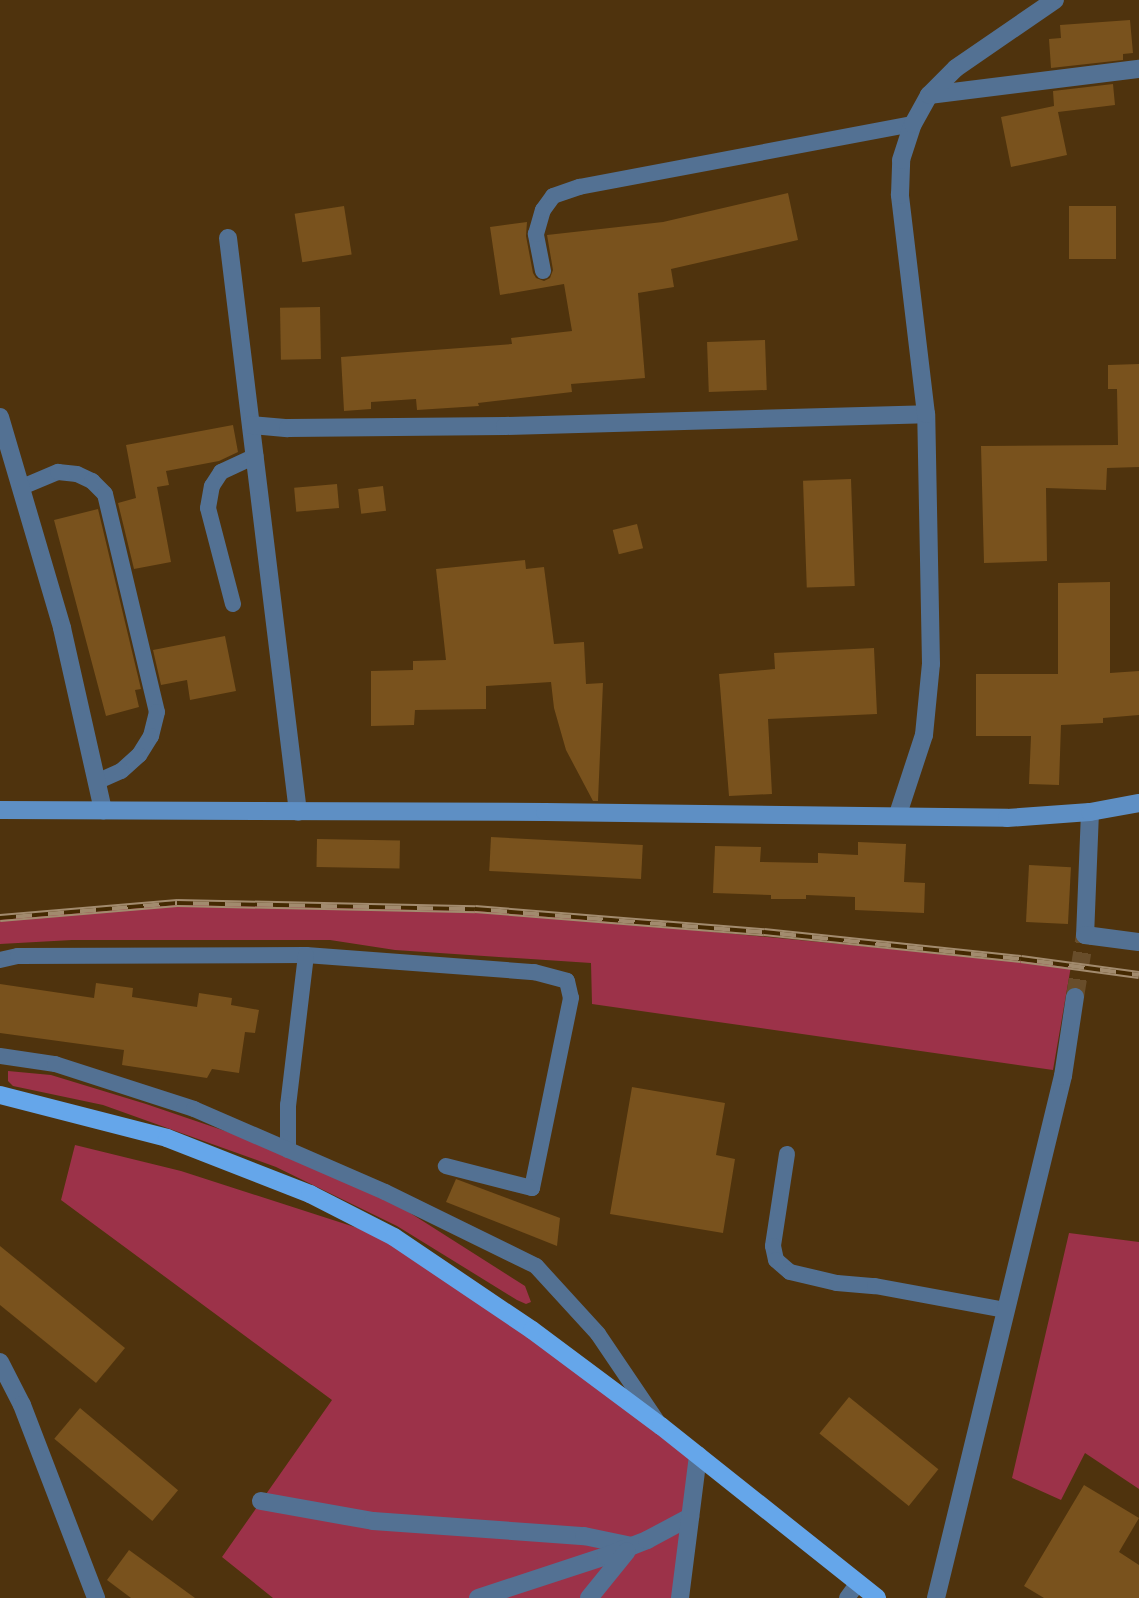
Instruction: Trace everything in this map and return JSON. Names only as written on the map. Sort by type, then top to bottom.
[{"type":"main road","points":[[0,1096],[167,1138],[310,1194],[394,1237],[473,1289],[661,1426],[698,1455],[853,1591],[877,1598]]},
{"type":"street","points":[[898,814],[924,735],[931,664],[926,414],[900,195],[901,160],[913,124],[929,95],[956,68],[1055,0]]},
{"type":"street","points":[[929,95],[1139,69]]},
{"type":"street","points":[[228,238],[298,812]]},
{"type":"street","points":[[251,425],[288,428],[506,425],[926,414]]},
{"type":"street","points":[[0,417],[62,628],[99,780],[103,810]]},
{"type":"street","points":[[0,810],[898,814],[1007,818],[1090,812],[1139,803]]},
{"type":"street","points":[[1090,812],[1085,935],[1139,942]]},
{"type":"street","points":[[936,1598],[1063,1076],[1075,997]]},
{"type":"street","points":[[0,1362],[22,1405],[96,1598]]},
{"type":"street","points":[[680,1598],[698,1455]]},
{"type":"street","points":[[261,1501],[373,1521],[584,1536],[632,1546]]},
{"type":"street","points":[[478,1598],[632,1546],[690,1517]]},
{"type":"street","points":[[589,1598],[632,1546]]},
{"type":"lane","points":[[543,271],[536,234],[543,210],[553,196],[579,187],[913,124]]},
{"type":"lane","points":[[233,604],[208,508],[212,486],[221,472],[255,456]]},
{"type":"lane","points":[[22,487],[58,472],[77,474],[92,481],[105,494],[157,712],[151,736],[139,755],[121,771],[99,780]]},
{"type":"lane","points":[[288,1150],[288,1105],[306,955]]},
{"type":"lane","points":[[0,960],[18,956],[306,955],[534,972],[567,981],[570,998],[532,1188],[446,1166]]},
{"type":"lane","points":[[0,1056],[55,1064],[194,1109],[385,1192],[536,1266],[598,1334],[661,1426]]},
{"type":"lane","points":[[259,1138],[274,1127],[288,1105]]},
{"type":"lane","points":[[787,1154],[772,1246],[776,1260],[790,1272],[837,1283],[875,1286],[1006,1310]]},
{"type":"shaded area","points":[[177,903],[475,909],[1071,966],[1053,1070],[592,1004],[591,963],[395,950],[330,940],[72,940],[0,944],[0,918]]},
{"type":"shaded area","points":[[8,1071],[51,1075],[146,1104],[234,1134],[385,1197],[525,1286],[531,1302],[526,1304],[517,1300],[397,1226],[276,1167],[103,1105],[13,1086],[8,1081]]},
{"type":"shaded area","points":[[75,1145],[181,1171],[401,1242],[698,1455],[680,1598],[273,1598],[222,1557],[332,1400],[61,1200]]},
{"type":"shaded area","points":[[1069,1233],[1139,1242],[1139,1489],[1085,1453],[1061,1500],[1012,1478]]},
{"type":"building","points":[[1130,20],[1133,53],[1123,54],[1123,60],[1051,68],[1049,39],[1061,38],[1060,25]]},
{"type":"building","points":[[1113,84],[1115,105],[1058,112],[1067,155],[1011,167],[1001,117],[1054,106],[1053,91]]},
{"type":"building","points":[[788,193],[798,240],[671,269],[674,287],[638,293],[645,378],[571,384],[572,392],[478,403],[479,406],[417,410],[416,399],[371,402],[371,409],[344,411],[341,357],[512,344],[511,338],[572,331],[564,284],[500,295],[490,227],[527,222],[526,236],[533,273],[536,278],[544,281],[550,278],[553,270],[547,235],[663,222]]},
{"type":"building","points":[[344,206],[352,254],[302,262],[295,214]]},
{"type":"building","points":[[1069,206],[1116,206],[1116,259],[1069,259]]},
{"type":"building","points":[[320,307],[321,359],[281,360],[280,308]]},
{"type":"building","points":[[765,340],[767,390],[709,392],[707,342]]},
{"type":"building","points":[[1139,364],[1139,467],[1107,468],[1106,490],[1046,488],[1047,561],[984,563],[981,446],[1118,445],[1117,389],[1108,389],[1108,365]]},
{"type":"building","points":[[233,425],[238,452],[219,461],[166,471],[169,485],[157,487],[171,562],[134,569],[118,503],[136,498],[126,445]]},
{"type":"building","points":[[851,479],[855,586],[807,588],[803,481]]},
{"type":"building","points":[[337,484],[339,508],[296,512],[294,488]]},
{"type":"building","points":[[383,486],[386,511],[361,514],[358,489]]},
{"type":"building","points":[[98,509],[141,689],[135,690],[139,707],[106,716],[54,520]]},
{"type":"building","points":[[637,524],[643,548],[619,554],[613,530]]},
{"type":"building","points":[[525,560],[526,569],[544,567],[554,644],[584,642],[586,684],[603,683],[598,801],[593,801],[566,750],[554,708],[551,682],[486,686],[486,709],[415,710],[414,725],[371,726],[371,671],[413,670],[413,661],[446,660],[436,569]]},
{"type":"building","points":[[1110,582],[1110,673],[1139,671],[1139,715],[1103,718],[1103,723],[1061,725],[1059,785],[1029,784],[1031,736],[976,736],[976,674],[1058,674],[1058,583]]},
{"type":"building","points":[[225,636],[236,691],[190,700],[187,680],[161,685],[153,650]]},
{"type":"building","points":[[874,648],[877,714],[768,719],[772,794],[729,796],[719,674],[775,669],[774,653]]},
{"type":"building","points":[[491,837],[643,845],[641,879],[489,871]]},
{"type":"building","points":[[317,839],[400,840],[399,868],[317,867]]},
{"type":"building","points":[[858,842],[906,844],[904,882],[925,883],[924,913],[855,910],[855,897],[806,895],[806,899],[771,899],[771,895],[713,893],[715,846],[761,847],[760,862],[818,863],[818,853],[858,855]]},
{"type":"building","points":[[1029,865],[1071,867],[1068,924],[1026,922]]},
{"type":"building","points":[[96,983],[133,988],[132,997],[197,1007],[199,993],[232,998],[231,1005],[259,1010],[255,1033],[245,1032],[239,1073],[212,1069],[207,1078],[122,1065],[124,1050],[0,1033],[0,984],[94,998]]},
{"type":"building","points":[[632,1087],[725,1103],[716,1155],[735,1159],[723,1233],[610,1214]]},
{"type":"building","points":[[456,1179],[560,1218],[557,1246],[446,1202]]},
{"type":"building","points":[[0,1246],[125,1348],[96,1383],[0,1305]]},
{"type":"building","points":[[849,1397],[938,1469],[909,1506],[819,1434]]},
{"type":"building","points":[[80,1408],[178,1490],[152,1521],[54,1439]]},
{"type":"building","points":[[1084,1485],[1139,1518],[1119,1552],[1139,1565],[1139,1598],[1044,1598],[1024,1586]]},
{"type":"building","points":[[129,1550],[195,1598],[131,1598],[107,1580]]},
{"type":"tunnel","points":[[1075,997],[1085,935]]},
{"type":"railway","points":[[0,918],[177,903],[475,909],[764,932],[1021,959],[1139,975]]}]
